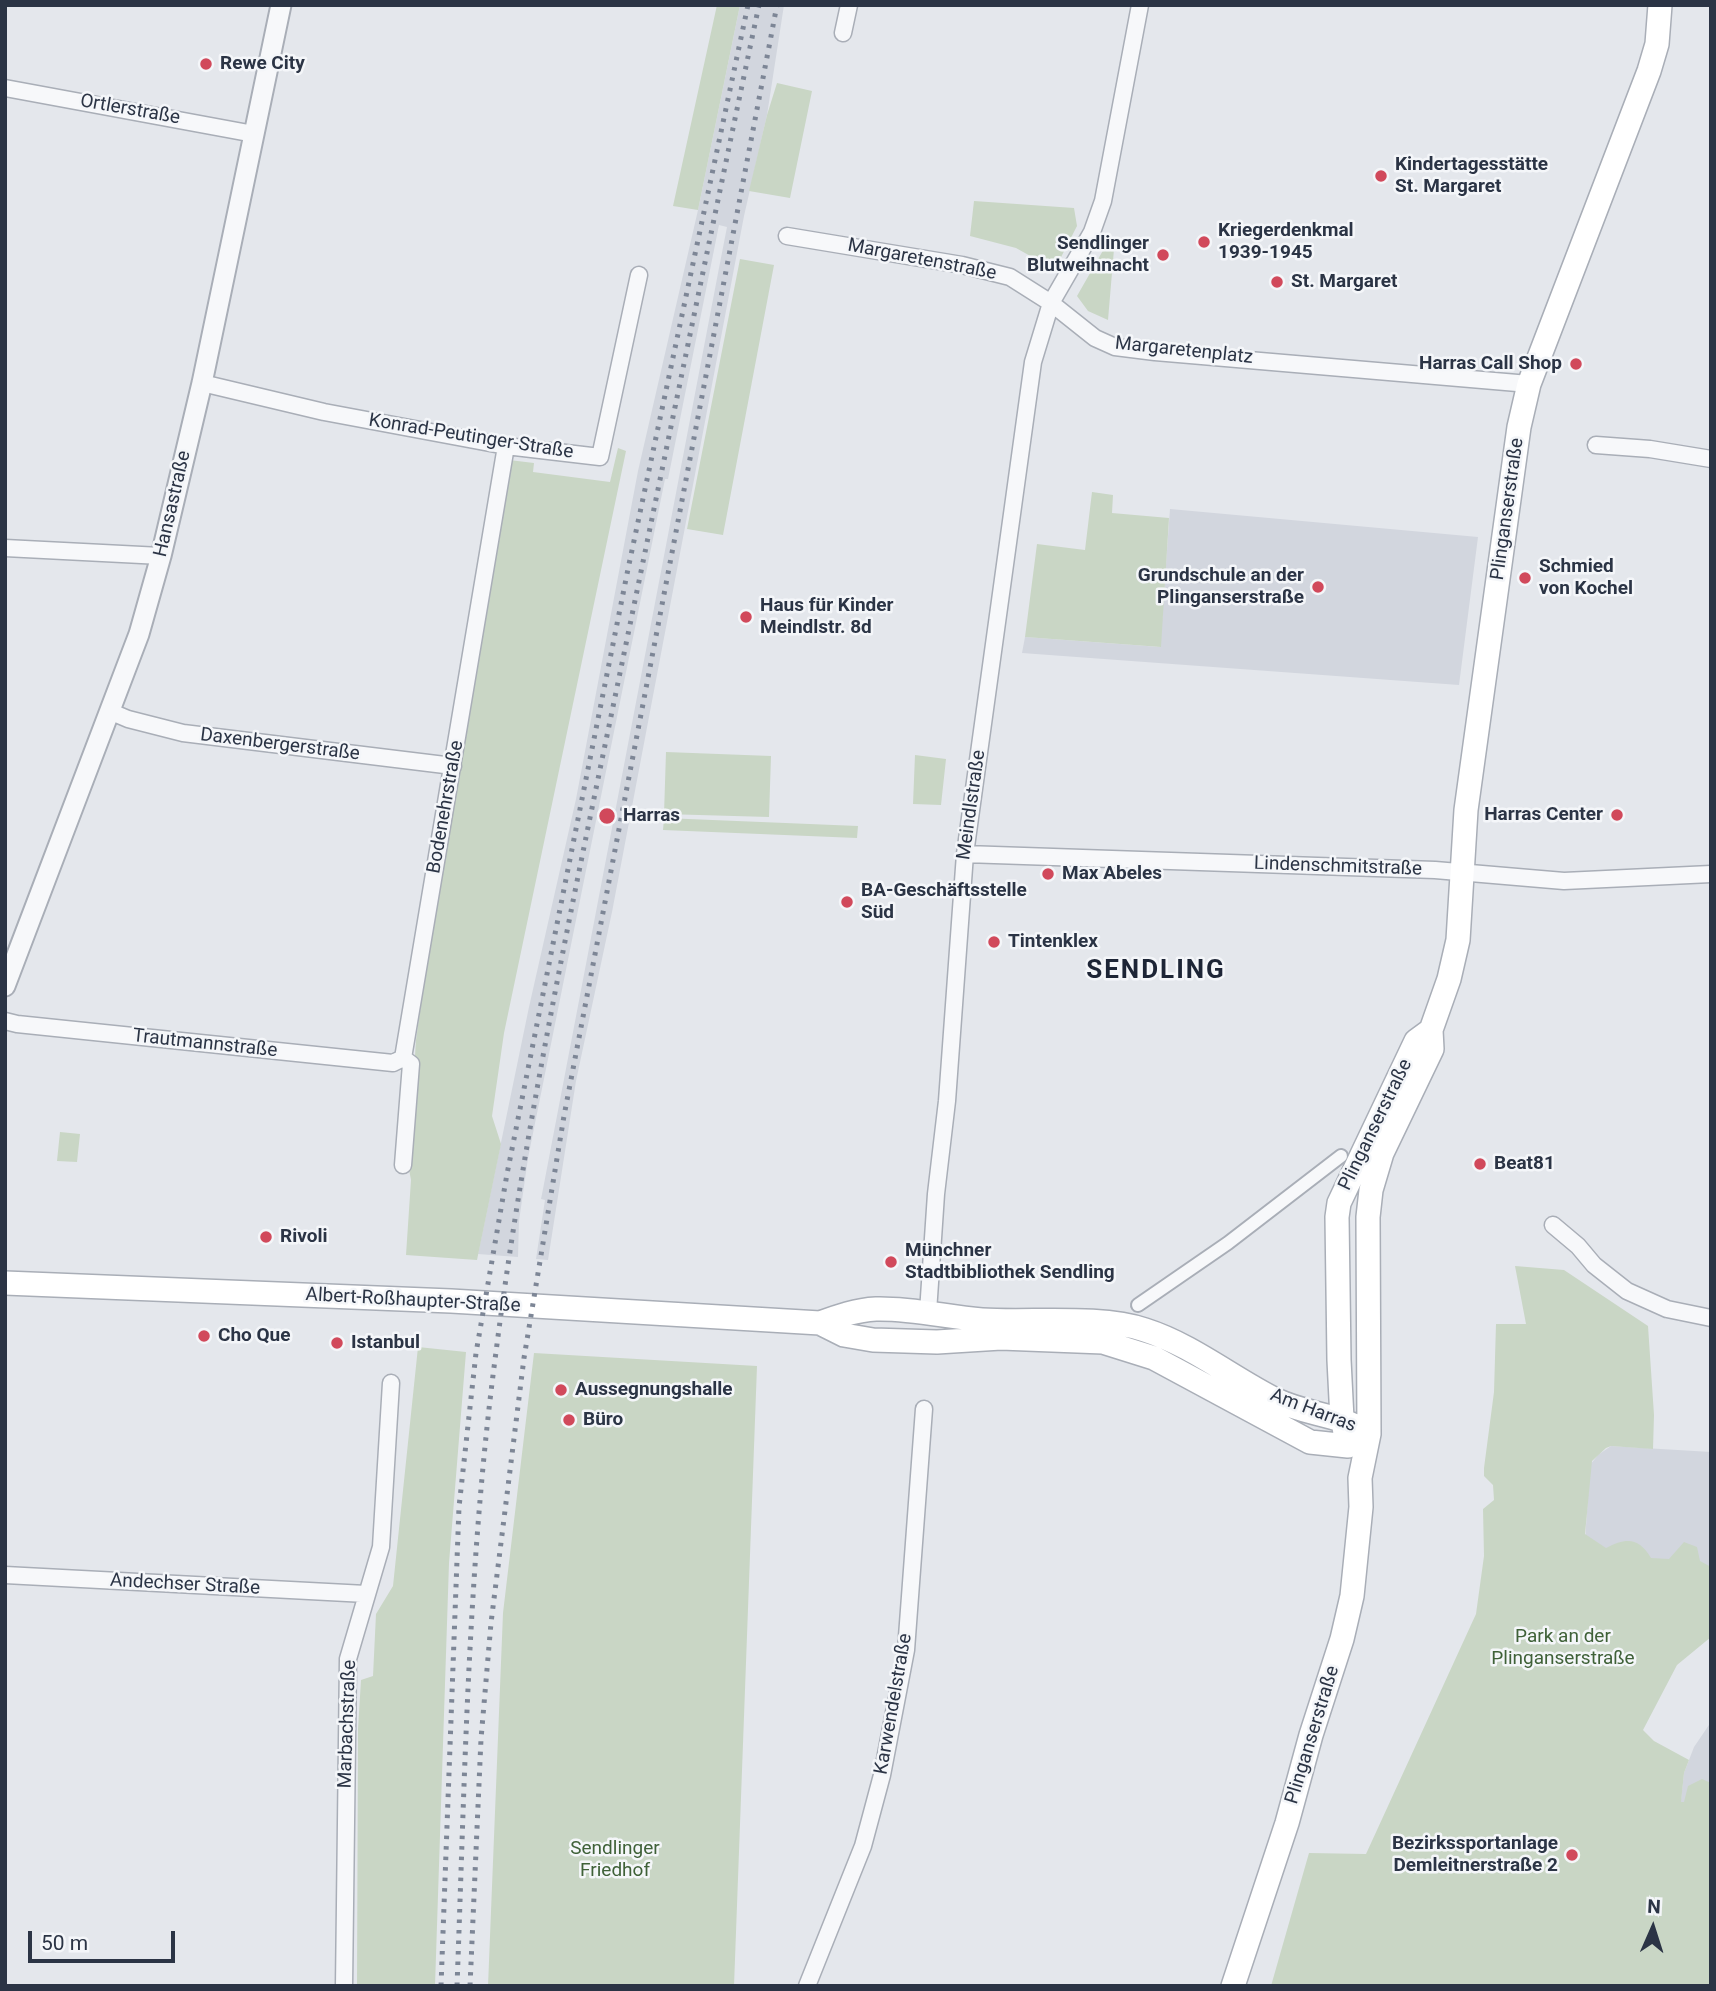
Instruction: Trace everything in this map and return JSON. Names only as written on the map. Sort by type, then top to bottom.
[{"type":"main road","name":"Plinganserstraße","points":[[1233,1986],[1287,1823],[1311,1735],[1342,1639],[1352,1596],[1358,1556],[1360,1478],[1369,1434],[1368,1217],[1371,1190],[1382,1153],[1432,1049],[1431,1030],[1449,979],[1458,940],[1466,810],[1519,427],[1529,384],[1649,71],[1657,44],[1660,5]]},
{"type":"main road","name":"Plinganserstraße","points":[[1360,1478],[1348,1446],[1342,1419],[1337,1217],[1339,1203],[1416,1041],[1431,1030]]},
{"type":"main road","name":"Albert-Roßhaupter-Straße","points":[[5,1283],[451,1301],[820,1323],[844,1335],[873,1340],[937,1342],[1086,1332]]},
{"type":"main road","name":"Albert-Roßhaupter-Straße","points":[[820,1323],[846,1313],[874,1309],[928,1312],[1086,1332]]},
{"type":"main road","name":"Am Harras","points":[[1086,1332],[1129,1325],[1156,1333],[1276,1400],[1298,1409],[1342,1419],[1369,1434]]},
{"type":"main road","name":"Am Harras","points":[[1086,1332],[1154,1358],[1310,1442],[1348,1446],[1369,1434]]},
{"type":"street","name":"Hansastraße","points":[[6,982],[139,634],[161,556],[202,383],[281,5]]},
{"type":"street","points":[[843,33],[849,5]]},
{"type":"street","points":[[1051,303],[1092,232],[1104,201],[1140,5]]},
{"type":"street","name":"Ortlerstraße","points":[[5,88],[254,134]]},
{"type":"street","name":"Margaretenstraße","points":[[786,236],[962,265],[1010,277],[1051,303]]},
{"type":"street","name":"Konrad-Peutinger-Straße","points":[[202,383],[324,412],[506,446],[600,457],[639,275]]},
{"type":"street","name":"Margaretenplatz","points":[[1051,303],[1095,338],[1115,346],[1155,352],[1529,384]]},
{"type":"street","name":"Meindlstraße","points":[[928,1312],[965,854],[1033,362],[1051,303]]},
{"type":"street","points":[[1596,445],[1650,449],[1711,459]]},
{"type":"street","name":"Bodenehrstraße","points":[[403,1165],[411,1064],[403,1058],[506,446]]},
{"type":"street","points":[[5,548],[161,556]]},
{"type":"street","name":"Daxenbergerstraße","points":[[109,711],[128,719],[183,733],[453,766]]},
{"type":"street","name":"Lindenschmitstraße","points":[[965,854],[1435,870],[1564,881],[1711,874]]},
{"type":"street","name":"Trautmannstraße","points":[[5,1021],[30,1026],[393,1063],[403,1058]]},
{"type":"street","points":[[1138,1305],[1228,1243],[1340,1156]]},
{"type":"street","points":[[1553,1225],[1578,1246],[1594,1265],[1627,1291],[1667,1310],[1711,1318]]},
{"type":"street","name":"Marbachstraße","points":[[344,1986],[348,1659],[381,1547],[391,1383]]},
{"type":"street","name":"Karwendelstraße","points":[[807,1986],[863,1846],[882,1775],[906,1650],[923,1409]]},
{"type":"street","name":"Andechser Straße","points":[[5,1575],[366,1594]]},
{"type":"shaded area","points":[[740,5],[784,5],[767,115],[744,216],[612,912],[576,1081],[548,1260],[536,1259],[545,1200],[541,1199],[727,227],[719,225],[528,1158],[519,1221],[518,1257],[478,1254],[529,1007],[576,799],[638,471],[698,210]]},
{"type":"shaded area","name":"Grundschule an der Plinganserstraße","points":[[1170,509],[1478,537],[1459,685],[1022,653],[1025,637],[1160,647]]},
{"type":"shaded area","points":[[1611,1446],[1711,1452],[1711,1578],[1584,1557],[1590,1465]]},
{"type":"shaded area","points":[[1711,1722],[1711,1858],[1675,1853],[1684,1773],[1694,1747]]},
{"type":"green space","points":[[717,5],[740,5],[698,210],[673,206]]},
{"type":"green space","points":[[777,83],[812,91],[790,198],[749,191]]},
{"type":"green space","points":[[974,201],[1074,208],[1077,226],[1057,265],[1050,267],[1016,248],[970,236]]},
{"type":"green space","points":[[1113,244],[1108,320],[1088,311],[1077,296],[1105,247]]},
{"type":"green space","points":[[740,259],[774,265],[723,535],[687,529]]},
{"type":"green space","points":[[618,448],[626,451],[504,1033],[492,1116],[501,1144],[477,1260],[406,1255],[411,1180],[408,1164],[416,1040],[509,460],[534,463],[533,472],[610,482]]},
{"type":"green space","points":[[1092,492],[1113,495],[1112,513],[1169,518],[1161,647],[1025,637],[1037,544],[1085,550]]},
{"type":"green space","points":[[666,752],[771,756],[769,817],[664,814]]},
{"type":"green space","points":[[915,755],[946,759],[941,805],[913,804]]},
{"type":"green space","points":[[664,818],[858,826],[857,838],[663,830]]},
{"type":"green space","points":[[60,1132],[80,1134],[77,1162],[57,1161]]},
{"type":"green space","name":"Park an der Plinganserstraße","points":[[1515,1266],[1564,1270],[1648,1326],[1654,1415],[1653,1449],[1611,1446],[1592,1461],[1585,1534],[1606,1548],[1620,1542],[1632,1541],[1642,1546],[1651,1558],[1669,1559],[1684,1542],[1697,1547],[1700,1561],[1711,1567],[1711,1637],[1677,1665],[1643,1730],[1654,1741],[1689,1760],[1684,1773],[1681,1802],[1684,1802],[1688,1786],[1702,1779],[1711,1783],[1711,1986],[1271,1986],[1309,1853],[1366,1854],[1476,1614],[1484,1556],[1483,1509],[1494,1500],[1493,1485],[1484,1476],[1484,1468],[1494,1392],[1496,1324],[1526,1324]]},
{"type":"green space","points":[[418,1347],[466,1352],[449,1563],[435,1986],[357,1986],[358,1729],[361,1680],[373,1676],[376,1614],[393,1586]]},
{"type":"green space","name":"Sendlinger Friedhof","points":[[534,1353],[757,1366],[734,1986],[488,1986],[503,1613]]},
{"type":"railway","points":[[441,1986],[459,1507],[476,1353],[507,1174],[628,569],[748,5]]},
{"type":"railway","points":[[457,1986],[473,1589],[487,1431],[507,1270],[534,1105],[565,942],[759,5]]},
{"type":"railway","points":[[470,1986],[481,1739],[491,1623],[524,1358],[564,1116],[777,5]]},
{"type":"place","name":"Rewe City","points":[[206,64]]},
{"type":"place","name":"Kindertagesstätte St. Margaret","points":[[1381,176]]},
{"type":"place","name":"Kriegerdenkmal 1939-1945","points":[[1204,242]]},
{"type":"place","name":"Sendlinger Blutweihnacht","points":[[1163,255]]},
{"type":"place","name":"St. Margaret","points":[[1277,282]]},
{"type":"place","name":"Harras Call Shop","points":[[1576,364]]},
{"type":"place","name":"Schmied von Kochel","points":[[1525,578]]},
{"type":"place","name":"Grundschule an der Plinganserstraße","points":[[1318,587]]},
{"type":"place","name":"Haus für Kinder Meindlstr. 8d","points":[[746,617]]},
{"type":"place","name":"Harras Center","points":[[1617,815]]},
{"type":"place","name":"Harras","points":[[607,816]]},
{"type":"place","name":"Max Abeles","points":[[1048,874]]},
{"type":"place","name":"BA-Geschäftsstelle Süd","points":[[847,902]]},
{"type":"place","name":"Tintenklex","points":[[994,942]]},
{"type":"place","name":"Beat81","points":[[1480,1164]]},
{"type":"place","name":"Rivoli","points":[[266,1237]]},
{"type":"place","name":"Münchner Stadtbibliothek Sendling","points":[[891,1262]]},
{"type":"place","name":"Cho Que","points":[[204,1336]]},
{"type":"place","name":"Istanbul","points":[[337,1343]]},
{"type":"place","name":"Aussegnungshalle","points":[[561,1390]]},
{"type":"place","name":"Büro","points":[[569,1420]]},
{"type":"place","name":"Bezirkssportanlage Demleitnerstraße 2","points":[[1572,1855]]},
{"type":"district","name":"SENDLING","points":[[1156,971]]}]
